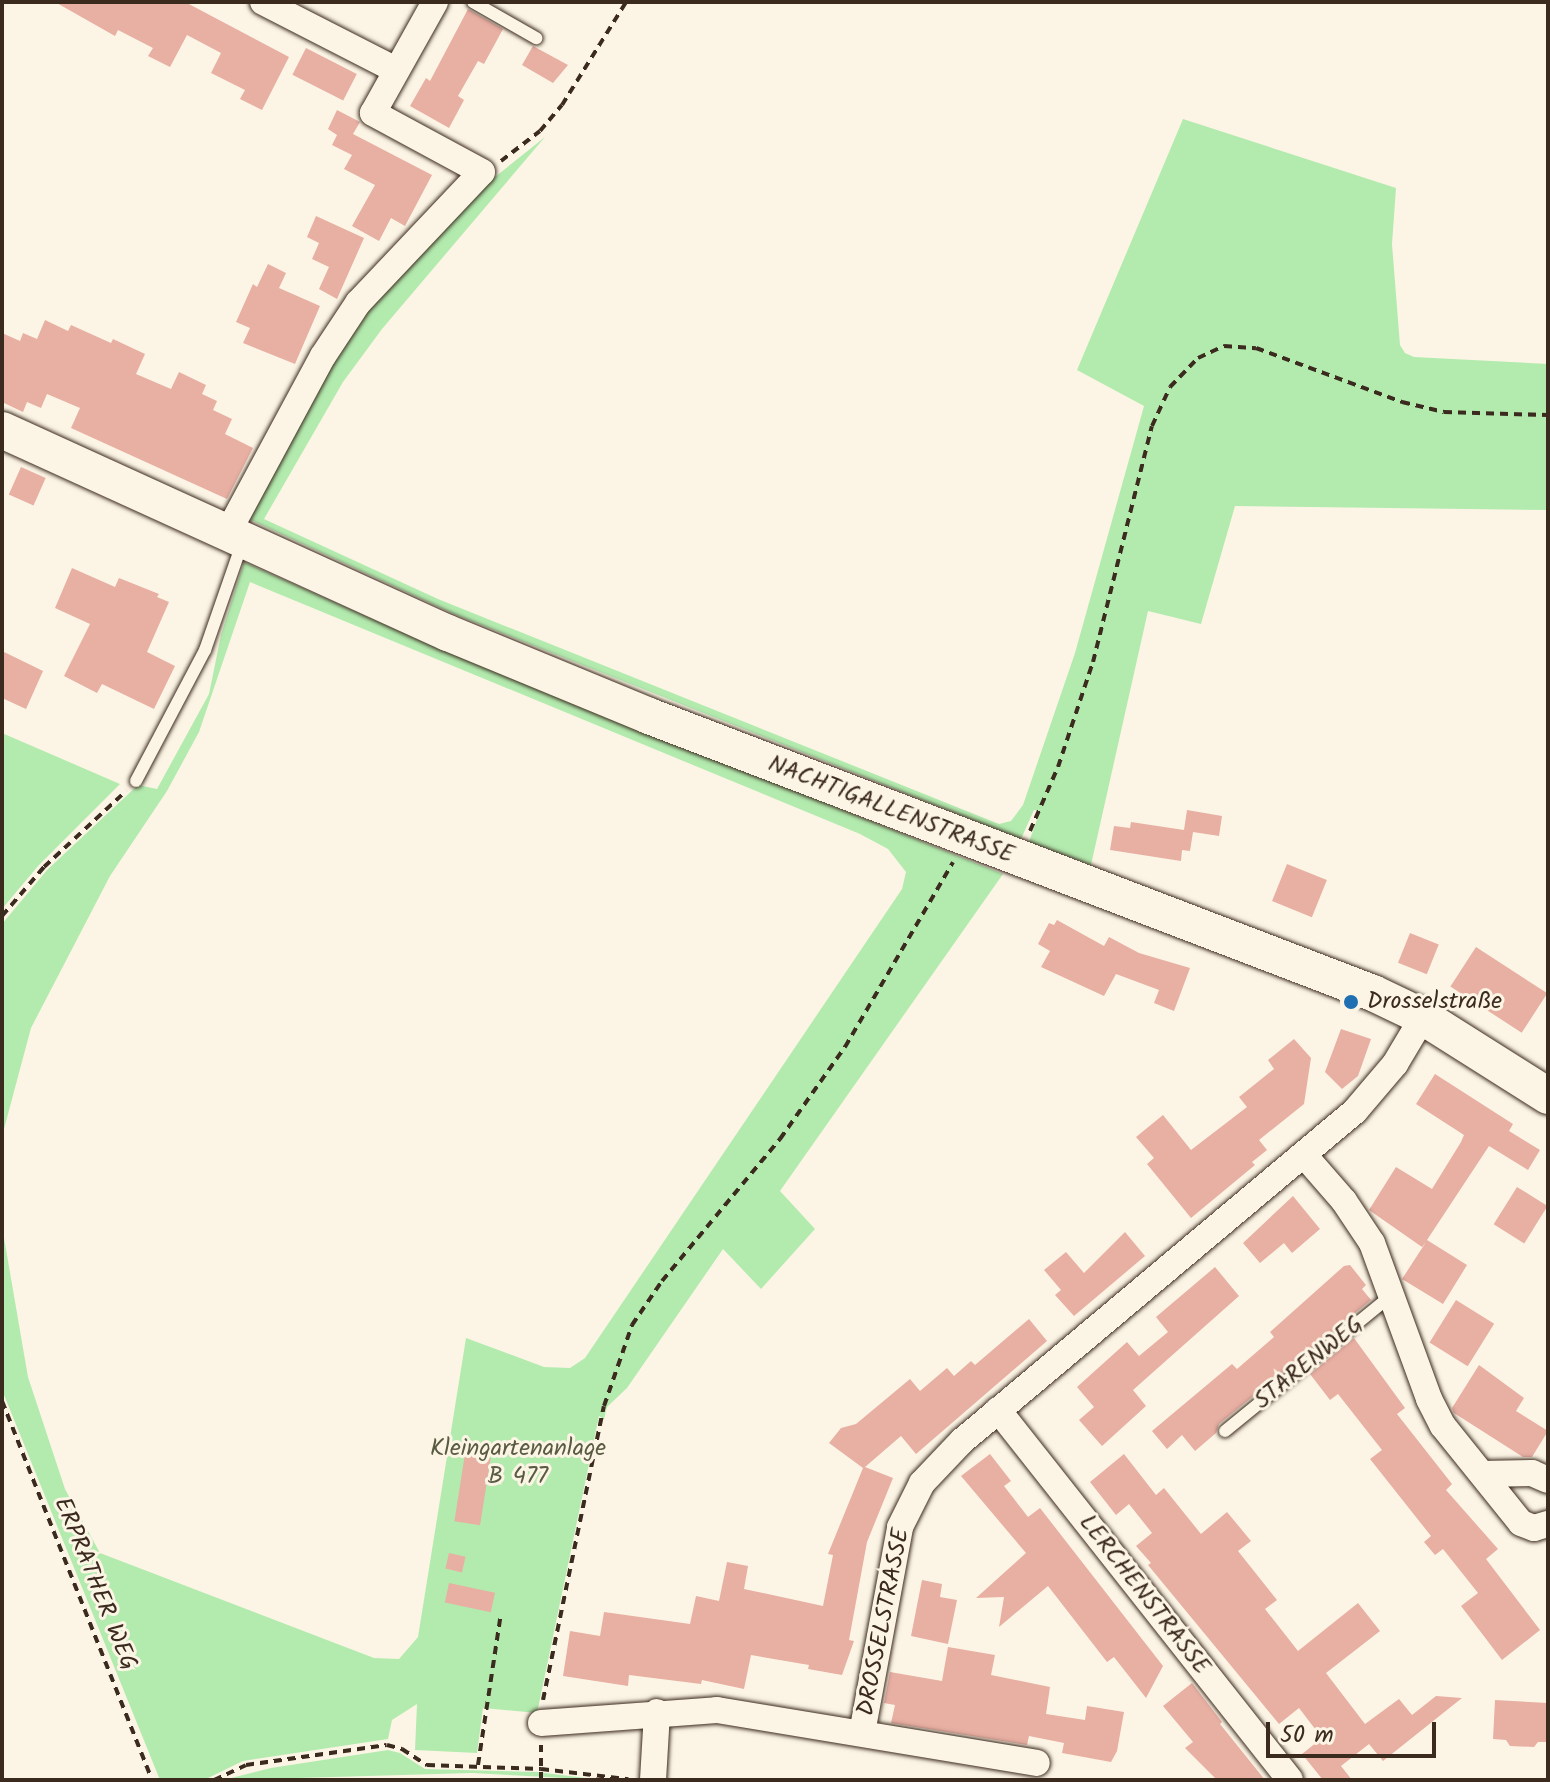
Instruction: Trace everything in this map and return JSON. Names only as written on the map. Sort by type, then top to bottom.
[{"type":"main road","name":"NACHTIGALLENSTRASSE","points":[[2,430],[448,633],[649,716],[1362,989],[1423,1017],[1548,1096]]},
{"type":"street","points":[[263,2],[396,70]]},
{"type":"street","points":[[235,537],[323,356],[358,303],[482,172],[373,113],[435,2]]},
{"type":"street","name":"DROSSELSTRASSE","points":[[862,1733],[900,1527],[922,1483],[940,1462],[998,1410],[1304,1155],[1369,1097],[1401,1056],[1423,1017]]},
{"type":"street","name":"STARENWEG","points":[[1304,1155],[1366,1233],[1429,1399],[1457,1444],[1521,1523],[1534,1528],[1548,1524]]},
{"type":"street","name":"LERCHENSTRASSE","points":[[998,1410],[1290,1780]]},
{"type":"street","points":[[1482,1474],[1532,1473],[1548,1480]]},
{"type":"street","points":[[541,1723],[657,1712],[717,1710],[1037,1763]]},
{"type":"street","points":[[653,1780],[657,1712]]},
{"type":"lane","points":[[473,2],[536,38]]},
{"type":"lane","points":[[136,781],[205,650],[235,537]]},
{"type":"lane","name":"STARENWEG","points":[[1225,1431],[1392,1295]]},
{"type":"path","points":[[482,172],[515,153],[540,131],[590,64],[626,2]]},
{"type":"path","points":[[1017,859],[1058,767],[1093,662],[1152,426],[1170,387],[1198,358],[1224,346],[1256,348],[1402,402],[1444,412],[1548,415]]},
{"type":"path","points":[[2,916],[44,867],[136,781]]},
{"type":"path","points":[[541,1780],[541,1723],[604,1406],[632,1325],[662,1281],[780,1139],[845,1047],[966,839]]},
{"type":"path","name":"ERPRATHER WEG","points":[[2,1401],[152,1780]]},
{"type":"path","points":[[478,1765],[500,1619]]},
{"type":"path","points":[[214,1780],[246,1765],[387,1745],[402,1749],[427,1765],[541,1769],[635,1780]]},
{"type":"green space","points":[[1183,119],[1396,188],[1392,244],[1400,345],[1405,353],[1414,357],[1548,364],[1548,510],[1235,506],[1201,624],[1148,611],[1091,865],[1029,842],[1040,811],[1034,810],[1021,839],[454,614],[251,520],[332,361],[366,308],[485,185],[545,137],[382,329],[343,382],[264,519],[438,599],[999,824],[1011,821],[1023,805],[1075,653],[1144,406],[1077,370]]},
{"type":"green space","name":"Kleingartenanlage B 477","points":[[244,562],[440,649],[1003,874],[780,1191],[815,1229],[761,1289],[723,1249],[627,1388],[607,1407],[604,1419],[599,1416],[537,1713],[483,1708],[477,1753],[415,1750],[417,1704],[392,1720],[388,1739],[243,1761],[204,1780],[160,1780],[2,1390],[2,1226],[28,1377],[65,1489],[100,1553],[374,1658],[399,1659],[418,1637],[466,1338],[544,1367],[570,1368],[585,1358],[902,889],[906,872],[888,849],[860,834],[250,582],[199,732],[167,791],[110,876],[31,1028],[4,1129],[2,1158],[2,924],[47,870],[138,785],[157,789],[209,694],[221,635]]},
{"type":"green space","points":[[2,733],[120,784],[38,866],[2,909]]},
{"type":"green space","points":[[388,1750],[400,1753],[425,1769],[537,1772],[602,1780],[472,1773],[223,1780],[271,1768]]},
{"type":"building","points":[[55,2],[185,2],[289,57],[262,110],[240,99],[245,90],[211,73],[221,53],[187,35],[170,67],[148,56],[153,48],[118,30],[115,36]]},
{"type":"building","points":[[468,9],[503,29],[484,64],[478,61],[458,96],[464,100],[449,128],[410,106],[426,78],[430,81]]},
{"type":"building","points":[[533,46],[568,65],[553,83],[522,65]]},
{"type":"building","points":[[306,48],[357,74],[343,101],[292,75]]},
{"type":"building","points":[[337,110],[360,122],[353,134],[432,175],[405,226],[391,218],[379,241],[352,226],[375,185],[344,169],[352,155],[332,145],[337,135],[328,129]]},
{"type":"building","points":[[316,216],[364,238],[337,299],[319,289],[329,267],[312,259],[319,243],[307,237]]},
{"type":"building","points":[[268,264],[286,273],[279,288],[320,306],[295,364],[243,343],[250,328],[236,322],[253,284],[257,287]]},
{"type":"building","points":[[45,320],[68,331],[71,325],[111,343],[113,339],[145,354],[136,374],[171,389],[179,372],[206,385],[202,394],[217,401],[213,410],[232,419],[225,434],[253,448],[227,499],[71,428],[80,408],[47,394],[41,408],[27,402],[23,412],[2,402],[2,333],[20,341],[23,333],[37,339]]},
{"type":"building","points":[[21,467],[46,478],[33,505],[9,494]]},
{"type":"building","points":[[72,568],[115,587],[119,578],[159,594],[157,597],[169,602],[147,652],[175,666],[154,709],[102,684],[97,693],[64,676],[90,624],[55,608]]},
{"type":"building","points":[[2,651],[43,671],[26,709],[2,698]]},
{"type":"building","points":[[1187,810],[1222,816],[1219,836],[1193,832],[1190,851],[1182,850],[1181,861],[1110,850],[1114,826],[1130,828],[1131,822],[1184,830]]},
{"type":"building","points":[[1287,864],[1327,880],[1312,917],[1272,901]]},
{"type":"building","points":[[1057,920],[1104,946],[1109,937],[1139,953],[1190,968],[1174,1011],[1154,1003],[1159,990],[1116,974],[1104,996],[1041,967],[1050,951],[1038,944],[1049,923],[1054,925]]},
{"type":"building","points":[[1410,933],[1439,945],[1427,974],[1398,963]]},
{"type":"building","points":[[1476,947],[1547,993],[1522,1033],[1450,986]]},
{"type":"building","points":[[1341,1029],[1371,1039],[1358,1076],[1342,1089],[1325,1072]]},
{"type":"building","points":[[1294,1039],[1311,1058],[1304,1104],[1259,1140],[1267,1150],[1252,1162],[1255,1165],[1191,1218],[1147,1164],[1154,1158],[1136,1137],[1163,1115],[1191,1150],[1247,1107],[1239,1097],[1274,1069],[1268,1060]]},
{"type":"building","points":[[1435,1074],[1513,1124],[1509,1131],[1540,1150],[1528,1170],[1489,1146],[1427,1240],[1467,1265],[1443,1304],[1402,1279],[1426,1242],[1422,1247],[1369,1210],[1396,1167],[1432,1189],[1461,1142],[1464,1135],[1416,1104]]},
{"type":"building","points":[[1517,1187],[1548,1206],[1524,1243],[1494,1224]]},
{"type":"building","points":[[1293,1196],[1320,1229],[1292,1253],[1284,1243],[1260,1263],[1243,1243]]},
{"type":"building","points":[[1125,1232],[1145,1256],[1074,1316],[1055,1295],[1061,1290],[1044,1270],[1066,1252],[1084,1273]]},
{"type":"building","points":[[1350,1265],[1366,1285],[1362,1289],[1371,1300],[1219,1424],[1216,1433],[1195,1451],[1182,1435],[1167,1449],[1152,1431],[1232,1364],[1237,1369],[1274,1337],[1270,1332],[1344,1266]]},
{"type":"building","points":[[1215,1267],[1239,1296],[1133,1390],[1146,1406],[1102,1446],[1079,1420],[1094,1407],[1077,1387],[1127,1342],[1139,1356],[1168,1332],[1156,1317]]},
{"type":"building","points":[[1456,1300],[1494,1324],[1468,1366],[1430,1342]]},
{"type":"building","points":[[1029,1319],[1047,1341],[916,1454],[901,1436],[865,1467],[893,1478],[867,1542],[849,1640],[854,1641],[842,1675],[808,1669],[809,1665],[751,1655],[744,1689],[702,1680],[701,1684],[629,1675],[628,1686],[563,1676],[570,1631],[600,1636],[604,1612],[690,1624],[696,1596],[719,1601],[727,1562],[748,1566],[744,1589],[823,1606],[833,1555],[828,1554],[863,1468],[829,1443],[841,1428],[856,1424],[910,1379],[920,1391],[947,1368],[954,1376],[971,1361],[975,1365]]},
{"type":"building","points":[[1354,1338],[1405,1408],[1397,1414],[1452,1484],[1446,1490],[1498,1549],[1486,1559],[1540,1630],[1502,1660],[1461,1606],[1478,1593],[1443,1549],[1435,1555],[1424,1542],[1431,1536],[1370,1459],[1382,1450],[1338,1394],[1330,1400],[1310,1374]]},
{"type":"building","points":[[1479,1365],[1524,1398],[1516,1411],[1548,1431],[1532,1457],[1523,1457],[1454,1413],[1452,1408]]},
{"type":"building","points":[[465,1454],[491,1458],[480,1525],[454,1521]]},
{"type":"building","points":[[990,1454],[1011,1481],[1004,1486],[1028,1517],[1040,1508],[1163,1666],[1146,1698],[1114,1657],[1107,1662],[1048,1586],[999,1627],[1004,1597],[976,1598],[1026,1553],[961,1476]]},
{"type":"building","points":[[1124,1454],[1156,1495],[1164,1488],[1201,1534],[1227,1512],[1251,1541],[1238,1551],[1277,1600],[1265,1609],[1298,1651],[1358,1603],[1380,1631],[1326,1673],[1365,1724],[1399,1699],[1412,1715],[1436,1696],[1462,1698],[1383,1761],[1369,1744],[1341,1766],[1352,1780],[1323,1780],[1302,1754],[1322,1738],[1299,1708],[1279,1724],[1148,1565],[1151,1563],[1136,1546],[1152,1533],[1129,1504],[1116,1515],[1090,1482]]},
{"type":"building","points":[[449,1553],[466,1557],[462,1572],[445,1569]]},
{"type":"building","points":[[922,1580],[942,1584],[940,1597],[957,1600],[948,1644],[911,1636]]},
{"type":"building","points":[[449,1583],[495,1593],[491,1612],[445,1603]]},
{"type":"building","points":[[948,1647],[995,1655],[991,1675],[1050,1687],[1046,1714],[1085,1720],[1087,1706],[1124,1712],[1117,1751],[1111,1762],[1062,1753],[1064,1743],[1029,1736],[1027,1745],[891,1723],[895,1705],[884,1703],[890,1672],[942,1681]]},
{"type":"building","points":[[1192,1683],[1265,1780],[1217,1780],[1185,1748],[1193,1742],[1163,1706]]},
{"type":"building","points":[[1495,1700],[1548,1703],[1548,1742],[1538,1742],[1534,1747],[1510,1746],[1506,1740],[1493,1739]]},
{"type":"place","name":"Drosselstraße","points":[[1351,1002]]}]
